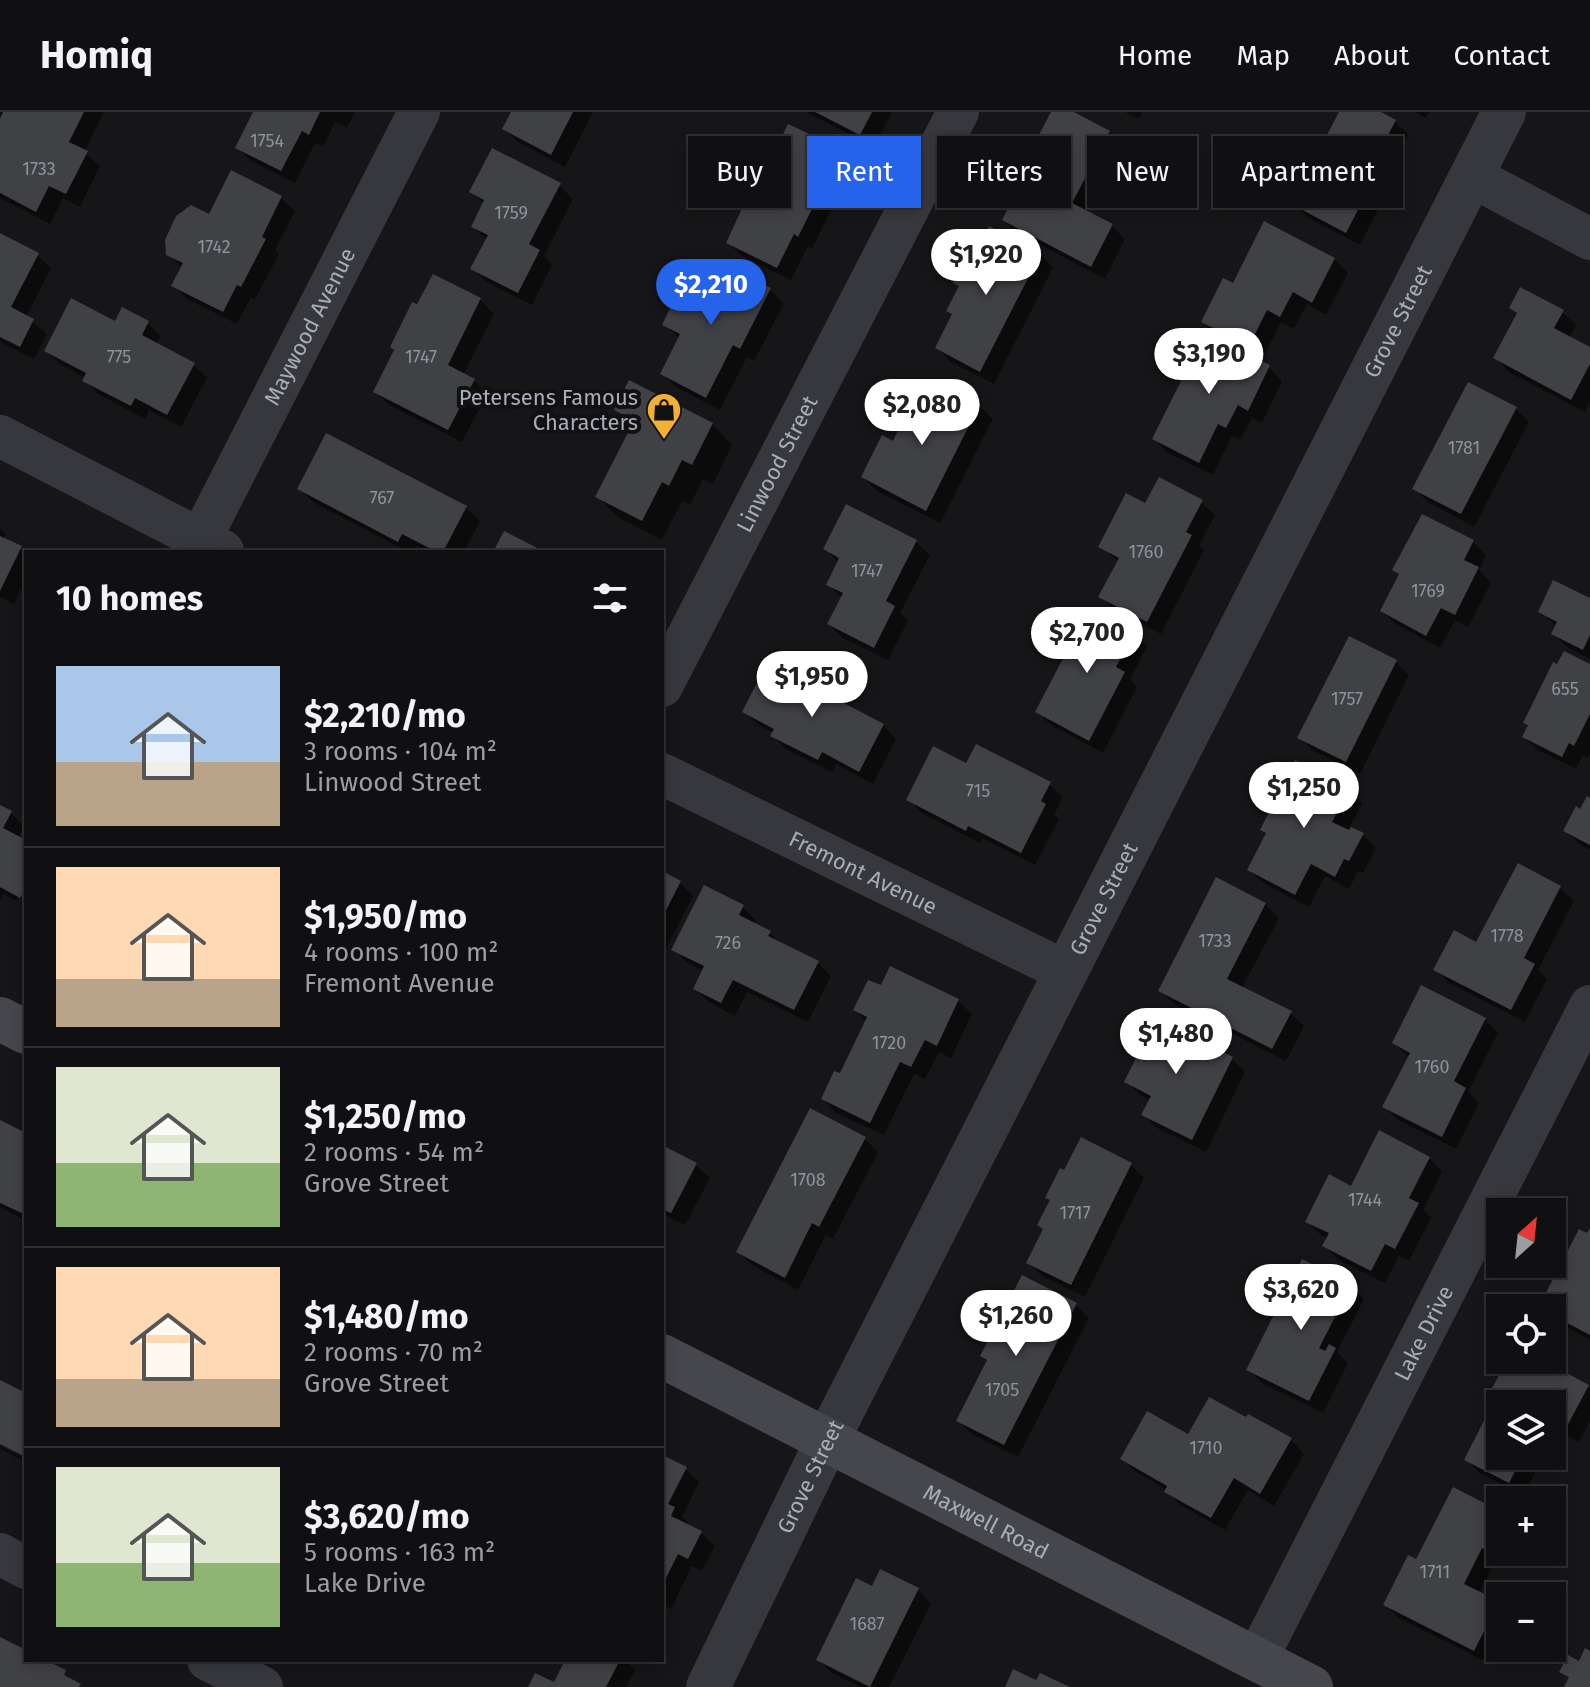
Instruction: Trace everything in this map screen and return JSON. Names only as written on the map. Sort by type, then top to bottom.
[{"type":"main road","points":[[0,1019],[24,1031]]},
{"type":"main road","name":"Maxwell Road","points":[[664,1357],[1311,1687]]},
{"type":"street","name":"Maywood Avenue","points":[[212,546],[419,112]]},
{"type":"street","name":"Linwood Street","points":[[664,682],[958,112]]},
{"type":"street","name":"Grove Street","points":[[708,1687],[827,1441],[1504,112]]},
{"type":"street","points":[[1471,176],[1590,239]]},
{"type":"street","points":[[0,436],[212,546]]},
{"type":"street","name":"Fremont Avenue","points":[[664,775],[1065,971]]},
{"type":"street","name":"Lake Drive","points":[[1257,1659],[1590,1006]]},
{"type":"street","points":[[0,1554],[24,1567]]},
{"type":"street","points":[[207,1670],[262,1687]]},
{"type":"building","points":[[3,112],[84,112],[69,142],[88,151],[66,194],[49,186],[36,212],[0,193],[0,119]]},
{"type":"building","points":[[253,112],[320,112],[309,135],[302,131],[281,171],[235,148]]},
{"type":"building","points":[[511,112],[573,112],[551,155],[502,129]]},
{"type":"building","points":[[815,112],[872,112],[860,135]]},
{"type":"building","points":[[1051,112],[1074,112],[1110,131],[1107,136],[1087,136],[1087,175],[1072,203],[1113,224],[1091,267],[1002,220],[1008,208],[1071,208],[1071,136],[1038,136]]},
{"type":"building","points":[[1339,112],[1381,112],[1396,120],[1388,136],[1326,136]]},
{"type":"building","points":[[788,124],[814,136],[807,136],[807,208],[812,208],[798,237],[794,234],[777,268],[726,243],[742,208],[791,208],[791,136],[782,136]]},
{"type":"building","points":[[492,148],[561,183],[529,244],[540,250],[518,293],[470,269],[488,235],[471,227],[484,200],[469,192]]},
{"type":"building","points":[[231,170],[282,196],[262,237],[266,239],[241,287],[237,285],[223,312],[171,286],[183,263],[166,255],[165,240],[176,216],[191,205],[209,214]]},
{"type":"building","points":[[1299,208],[1359,208],[1346,233]]},
{"type":"building","points":[[1264,221],[1335,258],[1312,303],[1293,292],[1280,317],[1267,310],[1249,346],[1201,322],[1223,278],[1233,283]]},
{"type":"building","points":[[989,226],[1041,253],[980,372],[935,348],[952,314],[946,311],[959,286],[953,283],[967,254],[973,257]]},
{"type":"building","points":[[0,233],[39,253],[11,307],[34,319],[20,347],[0,337]]},
{"type":"building","points":[[717,261],[771,288],[740,349],[733,345],[706,398],[660,374],[680,334],[662,325],[678,292],[696,301]]},
{"type":"building","points":[[433,274],[481,298],[448,365],[475,379],[448,430],[373,392],[394,350],[390,347],[412,302],[417,304]]},
{"type":"building","points":[[1520,287],[1564,310],[1554,328],[1590,347],[1590,364],[1571,400],[1493,358],[1517,313],[1509,308]]},
{"type":"building","points":[[71,298],[115,321],[122,307],[149,321],[142,335],[195,363],[167,415],[135,398],[131,406],[82,381],[86,373],[44,351]]},
{"type":"building","points":[[1205,333],[1270,365],[1248,411],[1238,405],[1226,428],[1218,424],[1199,463],[1152,439]]},
{"type":"building","name":"Petersens Famous Characters","points":[[629,380],[713,423],[692,465],[682,460],[669,486],[662,482],[642,521],[595,497],[634,421],[614,410]]},
{"type":"building","points":[[933,380],[980,404],[926,511],[861,477],[882,435],[893,441],[906,414],[914,418]]},
{"type":"building","points":[[1468,382],[1517,407],[1461,514],[1412,489]]},
{"type":"building","points":[[326,433],[467,506],[444,550],[433,550],[402,534],[398,542],[297,489]]},
{"type":"building","points":[[1159,477],[1203,500],[1186,532],[1192,535],[1147,622],[1098,597],[1119,558],[1098,547],[1126,493],[1145,503]]},
{"type":"building","points":[[846,504],[917,540],[886,601],[895,606],[874,648],[827,624],[843,593],[826,585],[839,558],[823,549]]},
{"type":"building","points":[[1422,514],[1474,540],[1464,560],[1479,567],[1455,615],[1441,608],[1426,636],[1380,611],[1399,574],[1392,570]]},
{"type":"building","points":[[504,531],[541,550],[494,550]]},
{"type":"building","points":[[0,536],[22,546],[0,591]]},
{"type":"building","points":[[1553,580],[1590,598],[1590,635],[1583,650],[1551,634],[1557,622],[1538,612]]},
{"type":"building","points":[[1090,607],[1135,631],[1116,667],[1125,672],[1089,741],[1035,712]]},
{"type":"building","points":[[1349,636],[1397,660],[1346,762],[1297,738]]},
{"type":"building","points":[[1564,651],[1590,664],[1590,714],[1574,746],[1569,743],[1562,757],[1522,737],[1528,725],[1523,723],[1553,662],[1557,664]]},
{"type":"building","points":[[767,663],[884,724],[859,772],[822,752],[818,760],[770,736],[774,729],[742,712]]},
{"type":"building","points":[[976,744],[1051,782],[1041,801],[1046,804],[1021,853],[968,826],[966,831],[906,800],[933,746],[966,763]]},
{"type":"building","points":[[1295,760],[1350,788],[1332,822],[1364,833],[1349,861],[1344,859],[1335,877],[1311,864],[1295,895],[1247,870],[1266,833],[1260,830]]},
{"type":"building","points":[[1587,796],[1590,798],[1590,845],[1563,831],[1576,806],[1580,809]]},
{"type":"building","points":[[0,805],[12,811],[3,828],[24,839],[24,891],[20,898],[0,887]]},
{"type":"building","points":[[1518,863],[1561,886],[1524,958],[1535,964],[1511,1010],[1433,970],[1454,930],[1476,942]]},
{"type":"building","points":[[664,872],[681,881],[664,914]]},
{"type":"building","points":[[1216,877],[1266,903],[1227,979],[1292,1011],[1272,1049],[1158,991]]},
{"type":"building","points":[[704,885],[744,905],[739,915],[771,931],[768,936],[819,961],[794,1010],[733,980],[721,1003],[693,989],[704,966],[671,950]]},
{"type":"building","points":[[890,966],[959,999],[937,1046],[925,1040],[911,1067],[900,1062],[870,1123],[821,1099],[834,1071],[840,1073],[867,1017],[853,1010],[868,980],[881,985]]},
{"type":"building","points":[[1421,985],[1486,1018],[1454,1081],[1466,1088],[1442,1137],[1382,1107],[1410,1053],[1392,1043]]},
{"type":"building","points":[[1147,1014],[1233,1057],[1192,1140],[1141,1115],[1151,1096],[1124,1082],[1144,1042],[1135,1037]]},
{"type":"building","points":[[810,1108],[866,1137],[819,1227],[812,1223],[785,1278],[736,1252]]},
{"type":"building","points":[[0,1120],[24,1132],[24,1214],[0,1203]]},
{"type":"building","points":[[1379,1130],[1430,1157],[1409,1198],[1419,1203],[1395,1249],[1385,1244],[1371,1271],[1322,1246],[1329,1233],[1305,1222],[1329,1174],[1351,1186]]},
{"type":"building","points":[[1081,1137],[1132,1163],[1071,1285],[1026,1263],[1043,1229],[1037,1225],[1050,1200],[1045,1198]]},
{"type":"building","points":[[664,1146],[697,1163],[671,1213],[664,1210]]},
{"type":"building","points":[[1590,1228],[1590,1335],[1566,1322],[1566,1294],[1545,1294],[1554,1278],[1566,1278],[1566,1254],[1579,1229],[1587,1233]]},
{"type":"building","points":[[1302,1259],[1352,1284],[1319,1348],[1325,1351],[1329,1344],[1336,1348],[1309,1401],[1246,1370]]},
{"type":"building","points":[[1022,1275],[1077,1303],[1004,1445],[956,1421],[987,1360],[980,1356]]},
{"type":"building","points":[[1566,1373],[1589,1385],[1566,1428],[1566,1390],[1491,1390],[1500,1374]]},
{"type":"building","points":[[0,1380],[24,1392],[24,1456],[0,1444]]},
{"type":"building","points":[[1209,1397],[1292,1438],[1260,1494],[1234,1478],[1211,1518],[1164,1492],[1167,1486],[1120,1459],[1147,1411],[1188,1434]]},
{"type":"building","points":[[1486,1417],[1486,1470],[1516,1470],[1509,1483],[1464,1460]]},
{"type":"building","points":[[664,1456],[687,1467],[668,1504],[675,1507],[671,1516],[702,1531],[688,1559],[678,1554],[664,1582]]},
{"type":"building","points":[[1453,1487],[1486,1504],[1486,1550],[1482,1548],[1464,1584],[1486,1595],[1486,1627],[1474,1651],[1383,1605],[1408,1555],[1416,1559]]},
{"type":"building","points":[[880,1569],[919,1588],[870,1687],[816,1660],[856,1578],[872,1586]]},
{"type":"building","points":[[0,1637],[24,1649],[24,1662],[49,1662],[66,1670],[64,1675],[81,1684],[79,1687],[0,1687]]},
{"type":"building","points":[[1585,1648],[1590,1651],[1590,1687],[1564,1687],[1569,1677],[1559,1672],[1568,1655],[1579,1661]]},
{"type":"building","points":[[564,1662],[619,1662],[606,1687],[528,1687],[535,1673],[554,1682]]},
{"type":"building","points":[[1013,1669],[1036,1680],[1040,1673],[1070,1687],[1005,1687]]},
{"type":"place","name":"Petersens Famous Characters","points":[[664,441]]}]
